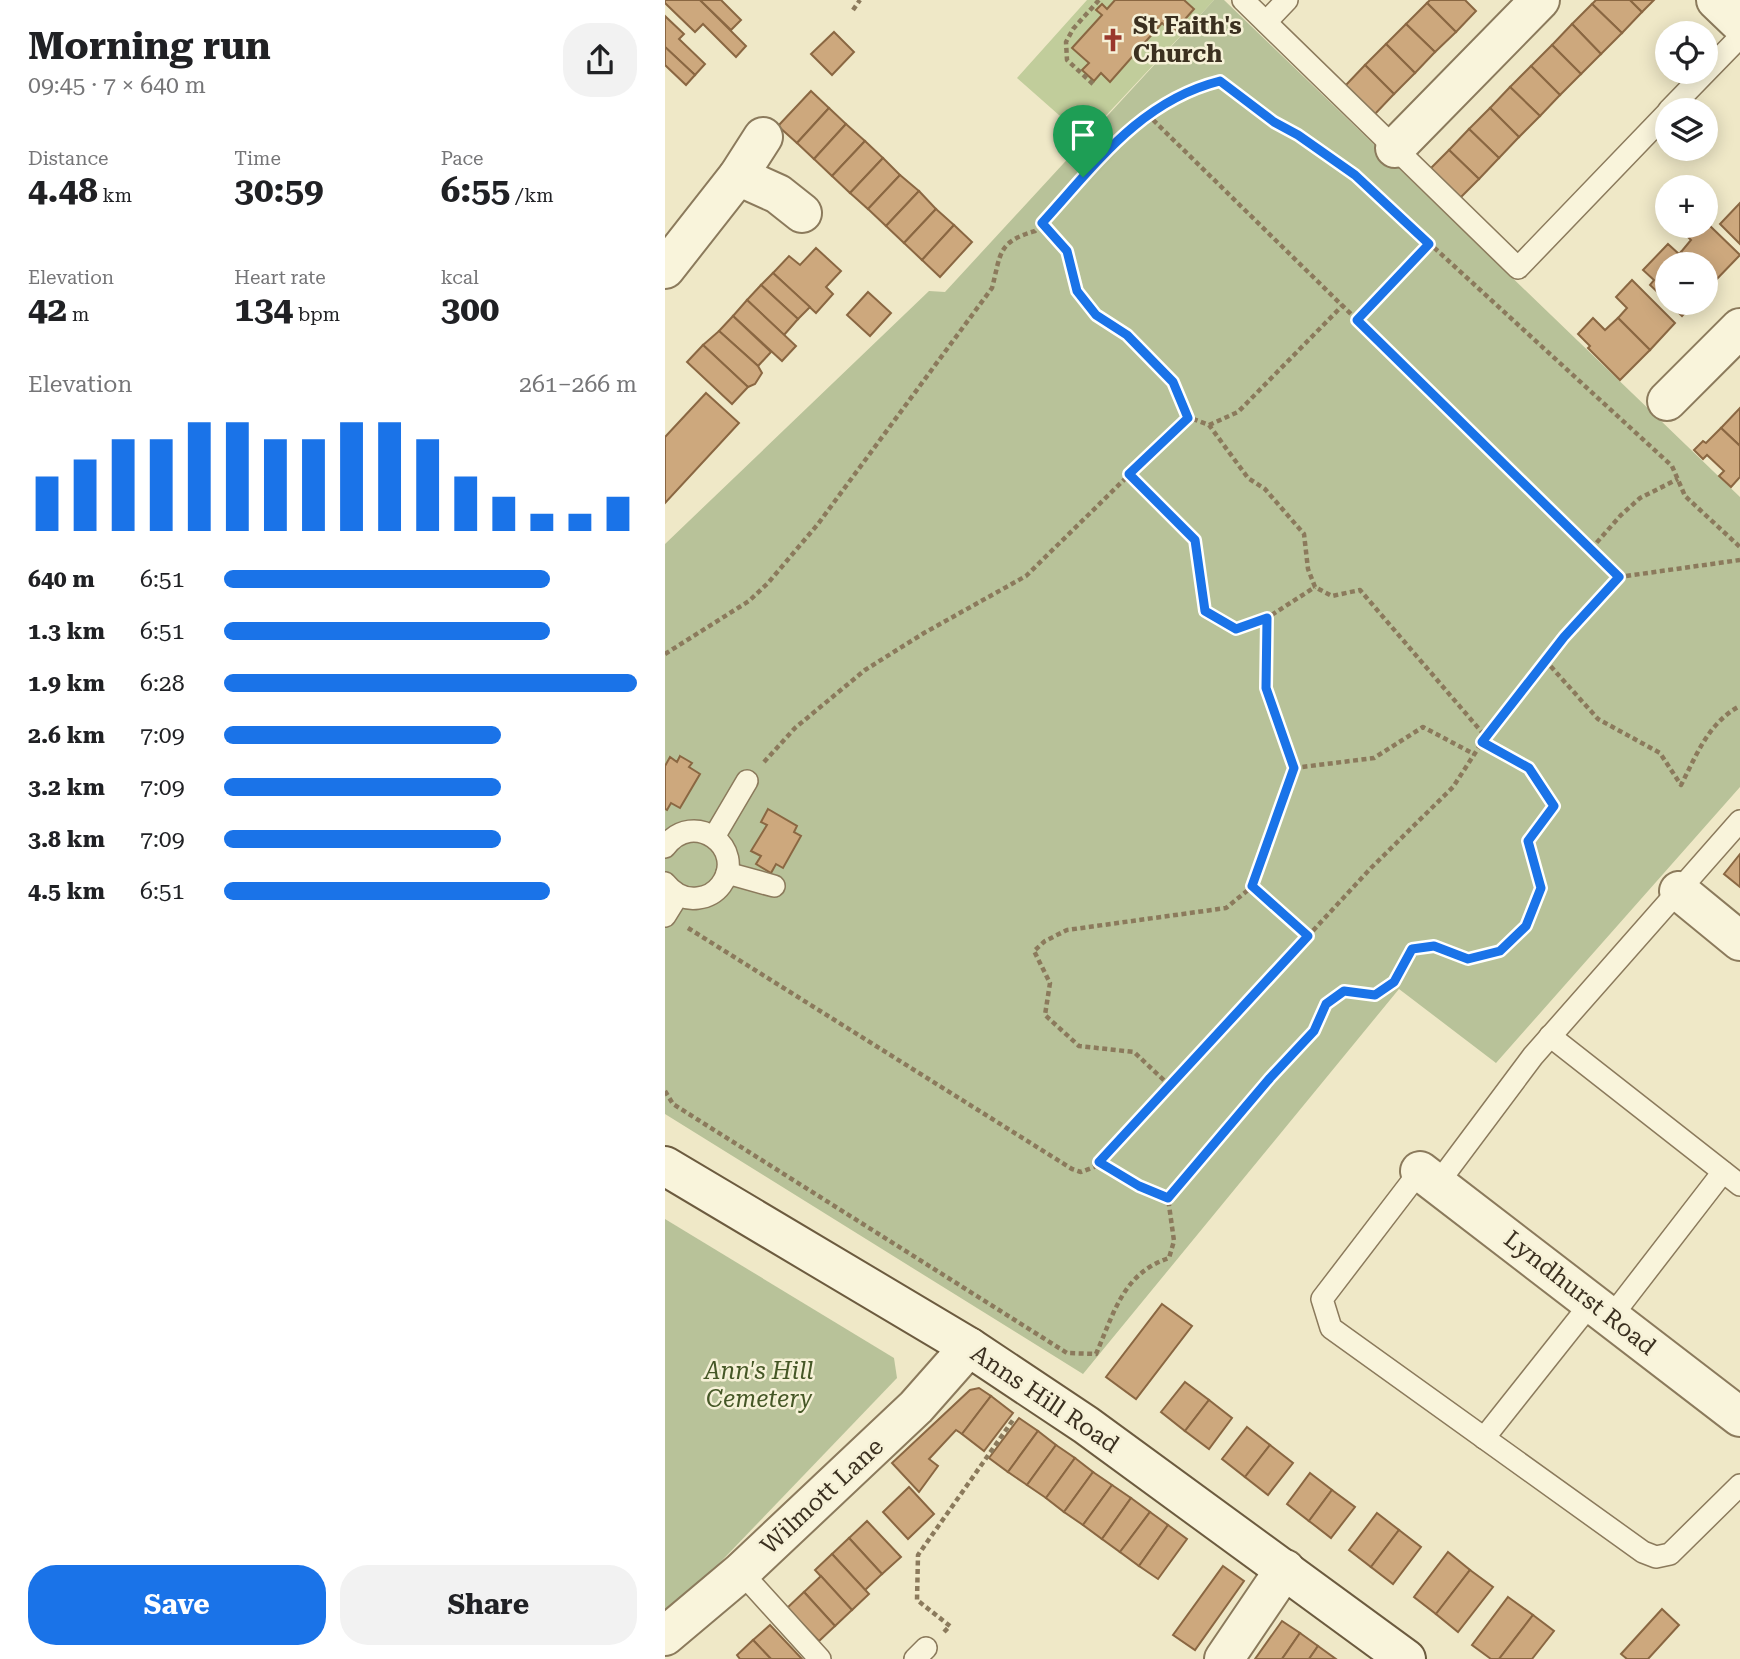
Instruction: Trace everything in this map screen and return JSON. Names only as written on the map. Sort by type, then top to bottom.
[{"type":"street","points":[[1395,148],[1540,0]]},
{"type":"street","points":[[1716,0],[1740,23]]},
{"type":"street","points":[[665,269],[738,176],[763,137]]},
{"type":"street","points":[[738,176],[778,194],[802,213]]},
{"type":"street","points":[[1667,401],[1740,328]]},
{"type":"street","points":[[1679,891],[1740,941]]},
{"type":"street","name":"Anns Hill Road","points":[[665,1166],[969,1347],[1034,1390],[1406,1659]]},
{"type":"street","name":"Lyndhurst Road","points":[[1429,1177],[1740,1417]]},
{"type":"street","name":"Wilmott Lane","points":[[665,1636],[741,1572],[916,1407],[969,1347]]},
{"type":"street","points":[[1224,1659],[1285,1569]]},
{"type":"lane","points":[[1243,0],[1518,268],[1655,126]]},
{"type":"lane","points":[[1266,22],[1287,0]]},
{"type":"lane","points":[[1681,98],[1740,37]]},
{"type":"lane","points":[[714,837],[747,781]]},
{"type":"lane","points":[[1740,821],[1322,1299],[1331,1328],[1643,1552],[1656,1557],[1670,1554],[1740,1485]]},
{"type":"lane","points":[[665,916],[672,889],[693,899],[708,896],[720,886],[727,873],[726,853],[714,837],[691,830],[667,840]]},
{"type":"lane","points":[[727,873],[774,886]]},
{"type":"lane","points":[[1484,1438],[1601,1310],[1732,1178],[1550,1036]]},
{"type":"lane","points":[[741,1572],[820,1659]]},
{"type":"path","points":[[853,10],[860,0]]},
{"type":"path","points":[[1093,84],[1067,60],[1066,42],[1073,29],[1099,0]]},
{"type":"path","points":[[665,654],[748,601],[768,583],[818,524],[992,288],[1002,248],[1017,236],[1035,231],[1125,131],[1147,114],[1194,87],[1220,81],[1274,122],[1298,135],[1355,175],[1672,466],[1685,496],[1740,547]]},
{"type":"path","points":[[1147,114],[1619,577]]},
{"type":"path","points":[[665,1091],[673,1104],[1067,1353],[1096,1354],[1123,1292],[1150,1264],[1169,1258],[1174,1241],[1168,1198],[1270,1078],[1314,1031],[1326,1004],[1344,991],[1375,995],[1394,982],[1412,949],[1434,946],[1468,959],[1500,951],[1526,926],[1541,888],[1528,841],[1554,806],[1529,768],[1484,739],[1360,590],[1332,596],[1315,587],[1308,569],[1304,534],[1265,489],[1248,478],[1209,425],[1188,418],[1173,382],[1127,335],[1096,315],[1077,291],[1067,251],[1042,223]]},
{"type":"path","points":[[1357,320],[1429,244]]},
{"type":"path","points":[[1209,425],[1238,412],[1343,305]]},
{"type":"path","points":[[747,781],[795,727],[865,670],[924,633],[1026,576],[1188,418]]},
{"type":"path","points":[[1129,474],[1195,540],[1205,611],[1236,629],[1267,618],[1315,587]]},
{"type":"path","points":[[1591,549],[1640,498],[1678,479]]},
{"type":"path","points":[[665,916],[1072,1169],[1081,1172],[1099,1162],[1371,868],[1453,787],[1484,739],[1545,660],[1619,577],[1740,560]]},
{"type":"path","points":[[1170,1086],[1133,1052],[1079,1046],[1045,1015],[1050,983],[1034,951],[1045,941],[1067,930],[1226,908],[1252,886],[1294,768],[1266,688],[1267,618]]},
{"type":"path","points":[[1545,660],[1598,719],[1660,753],[1681,785],[1706,737],[1725,714],[1740,706]]},
{"type":"path","points":[[1294,768],[1374,758],[1423,727],[1474,754]]},
{"type":"path","points":[[1252,886],[1308,936]]},
{"type":"path","points":[[1099,1162],[1139,1186],[1168,1198]]},
{"type":"path","points":[[921,1654],[950,1626],[917,1600],[918,1555],[1034,1390]]},
{"type":"green space","points":[[1087,0],[1115,0],[1107,9],[1102,4],[1097,9],[1102,15],[1072,48],[1089,63],[1083,70],[1101,73],[1110,81],[1162,23],[1173,32],[1194,9],[1184,0],[1214,0],[1085,138],[1017,78]]},
{"type":"green space","points":[[1214,0],[1224,0],[1740,497],[1740,787],[1496,1063],[1399,989],[1083,1374],[665,1114],[665,544],[929,291],[945,292]]},
{"type":"green space","name":"Ann's Hill Cemetery","points":[[665,1219],[894,1358],[897,1378],[709,1574],[665,1611]]},
{"type":"building","points":[[665,0],[700,0],[746,46],[736,57],[703,24],[695,32]]},
{"type":"building","points":[[700,0],[721,0],[741,20],[731,30]]},
{"type":"building","name":"St Faith's Church","points":[[1115,0],[1184,0],[1194,9],[1173,33],[1162,23],[1110,82],[1101,73],[1094,81],[1082,70],[1089,63],[1072,48],[1102,15],[1096,10],[1102,4],[1107,9]]},
{"type":"building","points":[[1430,0],[1465,0],[1476,11],[1456,32],[1427,3]]},
{"type":"building","points":[[1596,0],[1630,0],[1642,12],[1622,33],[1592,4]]},
{"type":"building","points":[[1630,0],[1654,0],[1642,12]]},
{"type":"building","points":[[1427,3],[1456,32],[1435,52],[1406,24]]},
{"type":"building","points":[[1592,4],[1622,33],[1601,54],[1572,24]]},
{"type":"building","points":[[665,16],[684,34],[679,39],[705,64],[695,75],[665,47]]},
{"type":"building","points":[[1406,24],[1435,52],[1415,73],[1386,44]]},
{"type":"building","points":[[1572,24],[1601,54],[1581,74],[1552,45]]},
{"type":"building","points":[[834,32],[854,52],[832,75],[811,54]]},
{"type":"building","points":[[1386,44],[1415,73],[1394,94],[1365,65]]},
{"type":"building","points":[[1552,45],[1581,74],[1560,95],[1531,66]]},
{"type":"building","points":[[665,47],[695,75],[686,85],[665,65]]},
{"type":"building","points":[[1365,65],[1394,94],[1374,115],[1345,86]]},
{"type":"building","points":[[1531,66],[1560,95],[1540,116],[1510,87]]},
{"type":"building","points":[[1510,87],[1540,116],[1519,137],[1490,108]]},
{"type":"building","points":[[811,91],[829,108],[797,143],[778,126]]},
{"type":"building","points":[[829,108],[846,124],[814,159],[797,143]]},
{"type":"building","points":[[1490,108],[1519,137],[1499,158],[1469,129]]},
{"type":"building","points":[[846,124],[865,141],[832,176],[814,159]]},
{"type":"building","points":[[1469,129],[1499,158],[1479,179],[1449,150]]},
{"type":"building","points":[[865,141],[883,158],[850,193],[832,176]]},
{"type":"building","points":[[1449,150],[1479,179],[1458,200],[1428,171]]},
{"type":"building","points":[[883,158],[900,175],[868,209],[850,193]]},
{"type":"building","points":[[900,175],[919,191],[886,226],[868,209]]},
{"type":"building","points":[[919,191],[936,209],[904,243],[886,226]]},
{"type":"building","points":[[1740,203],[1740,244],[1720,224]]},
{"type":"building","points":[[936,209],[954,225],[922,260],[904,243]]},
{"type":"building","points":[[954,225],[972,242],[940,277],[922,260]]},
{"type":"building","points":[[1718,234],[1740,255],[1718,278],[1718,252],[1681,252],[1691,240],[1689,238],[1718,238]]},
{"type":"building","points":[[1668,244],[1677,252],[1660,252]]},
{"type":"building","points":[[816,248],[841,271],[826,287],[833,294],[816,313],[773,273],[789,256],[800,265]]},
{"type":"building","points":[[1655,258],[1655,290],[1650,285],[1654,280],[1643,270]]},
{"type":"building","points":[[773,273],[810,307],[798,319],[761,285]]},
{"type":"building","points":[[1632,280],[1655,303],[1655,315],[1667,315],[1675,323],[1650,350],[1618,318],[1627,308],[1616,297]]},
{"type":"building","points":[[761,285],[798,319],[784,335],[747,300]]},
{"type":"building","points":[[868,292],[891,313],[870,336],[847,315]]},
{"type":"building","points":[[747,300],[796,346],[782,361],[733,316]]},
{"type":"building","points":[[733,316],[771,352],[758,366],[719,331]]},
{"type":"building","points":[[1593,318],[1605,330],[1618,318],[1650,350],[1620,380],[1578,334]]},
{"type":"building","points":[[719,331],[758,366],[762,373],[755,384],[748,387],[703,345]]},
{"type":"building","points":[[703,345],[748,387],[732,404],[687,362]]},
{"type":"building","points":[[706,393],[739,423],[665,503],[665,437]]},
{"type":"building","points":[[1740,408],[1740,446],[1721,428]]},
{"type":"building","points":[[1721,428],[1740,446],[1740,477],[1731,487],[1719,476],[1724,471],[1707,455],[1703,459],[1694,450],[1703,441],[1706,443]]},
{"type":"building","points":[[680,756],[692,763],[689,767],[700,774],[680,808],[671,803],[667,810],[665,766],[670,757],[677,762]]},
{"type":"building","points":[[768,809],[797,826],[794,832],[801,836],[783,868],[776,864],[771,873],[756,864],[761,856],[751,851],[767,825],[761,822]]},
{"type":"building","points":[[1740,854],[1740,887],[1724,874]]},
{"type":"building","points":[[1162,1304],[1192,1326],[1136,1399],[1106,1377]]},
{"type":"building","points":[[1185,1382],[1209,1400],[1185,1431],[1161,1412]]},
{"type":"building","points":[[979,1388],[991,1396],[962,1434],[956,1430],[929,1459],[938,1466],[919,1492],[892,1463],[970,1390]]},
{"type":"building","points":[[991,1396],[1013,1413],[984,1451],[962,1434]]},
{"type":"building","points":[[1209,1400],[1232,1418],[1209,1449],[1185,1431]]},
{"type":"building","points":[[1019,1418],[1038,1431],[1008,1472],[989,1458]]},
{"type":"building","points":[[1247,1427],[1270,1445],[1245,1477],[1222,1459]]},
{"type":"building","points":[[1038,1431],[1056,1445],[1027,1485],[1008,1472]]},
{"type":"building","points":[[1056,1445],[1075,1458],[1046,1498],[1027,1485]]},
{"type":"building","points":[[1270,1445],[1293,1463],[1268,1495],[1245,1477]]},
{"type":"building","points":[[1075,1458],[1093,1472],[1064,1512],[1046,1498]]},
{"type":"building","points":[[1093,1472],[1112,1485],[1083,1525],[1064,1512]]},
{"type":"building","points":[[1310,1473],[1332,1490],[1309,1521],[1287,1504]]},
{"type":"building","points":[[1112,1485],[1131,1498],[1102,1539],[1083,1525]]},
{"type":"building","points":[[909,1487],[934,1514],[908,1539],[883,1512]]},
{"type":"building","points":[[1332,1490],[1355,1507],[1331,1538],[1309,1521]]},
{"type":"building","points":[[1131,1498],[1150,1512],[1120,1552],[1102,1539]]},
{"type":"building","points":[[1150,1512],[1168,1525],[1139,1566],[1120,1552]]},
{"type":"building","points":[[1377,1513],[1399,1530],[1371,1567],[1349,1550]]},
{"type":"building","points":[[867,1521],[901,1557],[882,1574],[849,1538]]},
{"type":"building","points":[[1168,1525],[1187,1539],[1158,1579],[1139,1566]]},
{"type":"building","points":[[1399,1530],[1421,1547],[1393,1584],[1371,1567]]},
{"type":"building","points":[[849,1538],[882,1574],[865,1590],[832,1554]]},
{"type":"building","points":[[1448,1552],[1470,1570],[1436,1614],[1414,1597]]},
{"type":"building","points":[[832,1554],[869,1594],[852,1610],[815,1570]]},
{"type":"building","points":[[1223,1566],[1244,1581],[1195,1650],[1173,1635]]},
{"type":"building","points":[[1470,1570],[1493,1587],[1458,1632],[1436,1614]]},
{"type":"building","points":[[821,1576],[852,1610],[835,1626],[804,1592]]},
{"type":"building","points":[[804,1592],[835,1626],[819,1641],[787,1608]]},
{"type":"building","points":[[1508,1597],[1533,1615],[1499,1659],[1491,1659],[1472,1645]]},
{"type":"building","points":[[1662,1609],[1679,1625],[1648,1659],[1627,1659],[1621,1654]]},
{"type":"building","points":[[1533,1615],[1554,1631],[1532,1659],[1499,1659]]},
{"type":"building","points":[[1282,1621],[1300,1633],[1282,1659],[1255,1659]]},
{"type":"building","points":[[770,1625],[802,1659],[771,1659],[753,1640]]},
{"type":"building","points":[[1300,1633],[1318,1646],[1309,1659],[1282,1659]]},
{"type":"building","points":[[753,1640],[771,1659],[740,1659],[737,1655]]},
{"type":"building","points":[[1318,1646],[1336,1659],[1309,1659]]},
{"type":"place","name":"St Faith's Church","points":[[1113,40]]},
{"type":"route","points":[[1220,81],[1274,122],[1298,135],[1355,175],[1429,244],[1357,320],[1619,577],[1564,637],[1482,742],[1529,768],[1554,806],[1528,841],[1541,888],[1526,926],[1500,951],[1468,959],[1434,946],[1412,949],[1394,982],[1375,995],[1344,991],[1326,1004],[1314,1031],[1270,1078],[1168,1198],[1139,1186],[1099,1162],[1308,936],[1252,886],[1294,768],[1266,688],[1267,618],[1236,629],[1205,611],[1195,540],[1129,474],[1188,418],[1173,382],[1127,335],[1096,315],[1077,291],[1067,251],[1042,223],[1083,177],[1125,131],[1147,114],[1194,87],[1220,81]]}]
